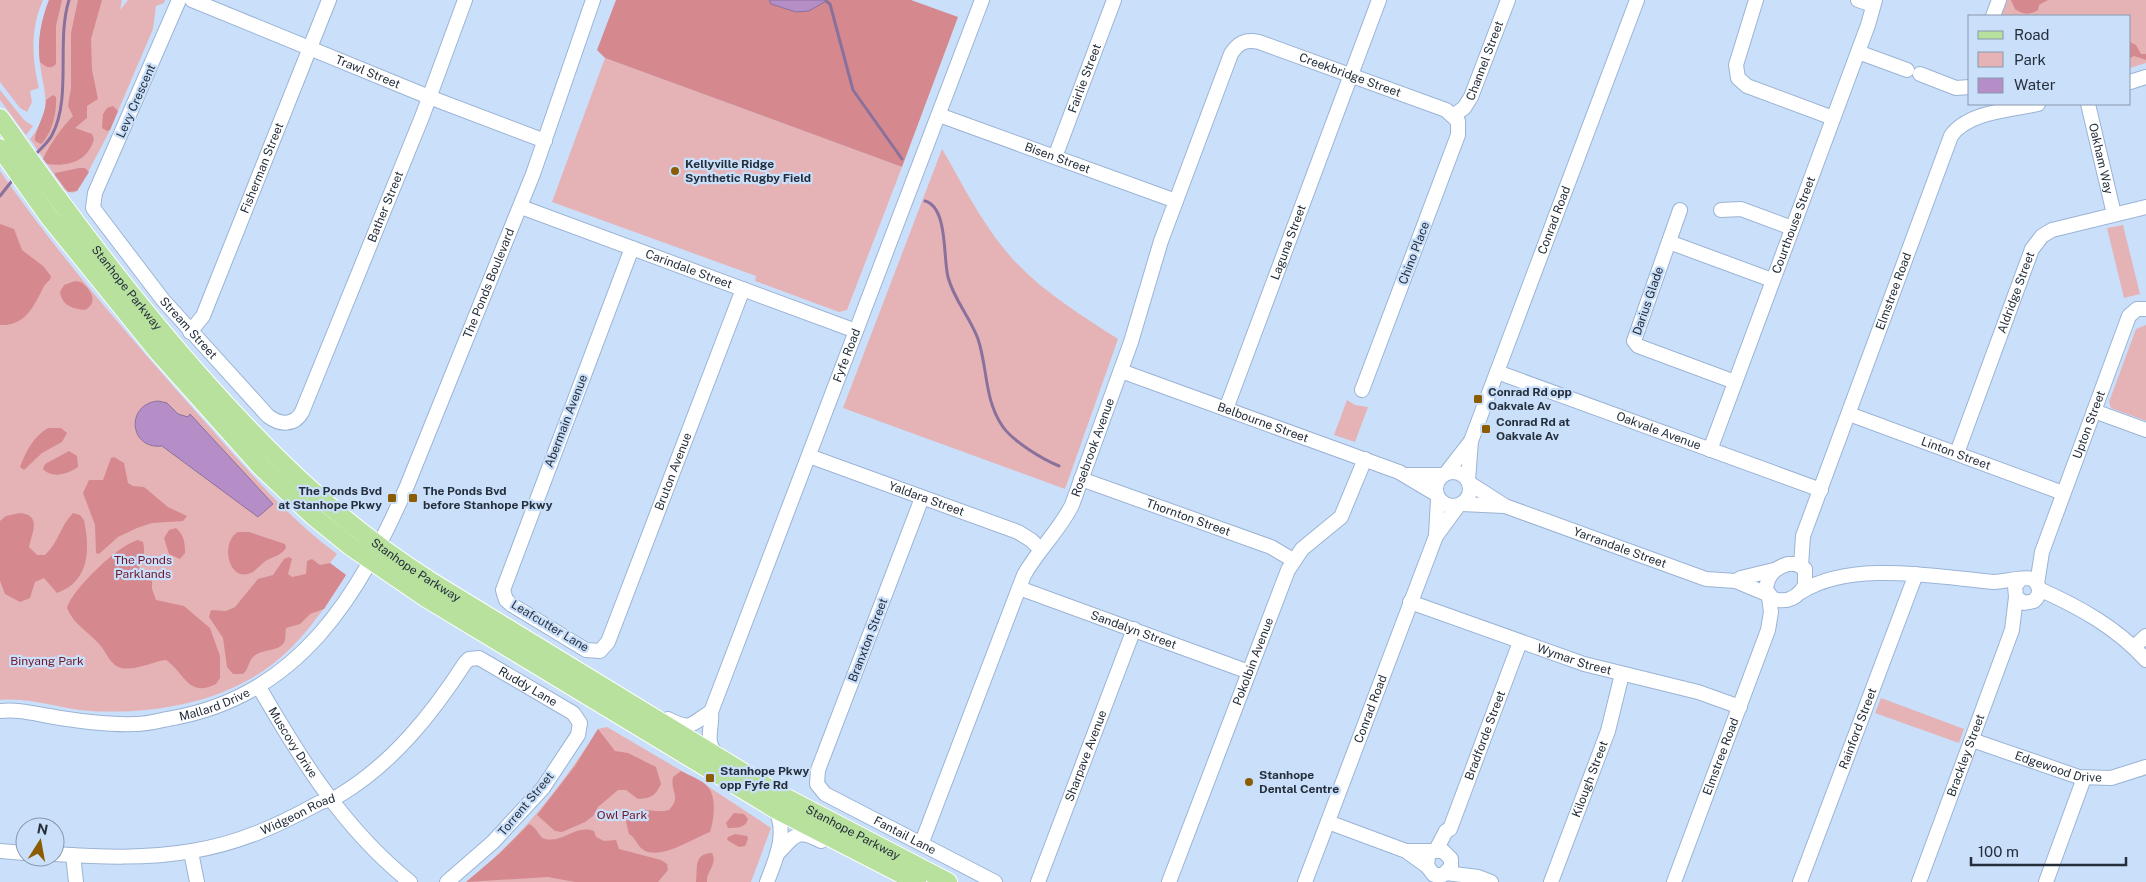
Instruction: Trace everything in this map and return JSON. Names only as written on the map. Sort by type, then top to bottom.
[{"type":"main road","name":"Stanhope Parkway","points":[[0,118],[6,147],[23,182],[159,353],[261,467],[313,516],[374,554],[621,698],[806,809],[948,882]]},
{"type":"main road","name":"Stanhope Parkway","points":[[6,147],[36,169],[93,248],[148,318],[247,428],[374,554],[426,598],[776,809],[917,882]]},
{"type":"street","name":"Levy Crescent","points":[[93,202],[179,0]]},
{"type":"street","name":"Trawl Street","points":[[192,0],[429,97],[545,141]]},
{"type":"street","name":"Fisherman Street","points":[[190,332],[203,316],[329,0]]},
{"type":"street","name":"Bather Street","points":[[302,412],[429,97],[465,0]]},
{"type":"street","name":"The Ponds Boulevard","points":[[374,554],[407,486],[521,207],[593,0]]},
{"type":"street","name":"Fyfe Road","points":[[722,760],[713,750],[708,738],[712,720],[711,712],[982,0]]},
{"type":"street","name":"Fairlie Street","points":[[1054,158],[1114,0]]},
{"type":"street","name":"Laguna Street","points":[[1226,409],[1379,0]]},
{"type":"street","name":"Channel Street","points":[[1454,116],[1464,108],[1471,97],[1508,0]]},
{"type":"street","name":"Conrad Road","points":[[1445,474],[1471,441],[1637,0]]},
{"type":"street","points":[[1756,0],[1736,65],[1738,78],[1747,86],[1833,118]]},
{"type":"street","points":[[1858,0],[1874,3]]},
{"type":"street","points":[[1992,15],[1999,0]]},
{"type":"street","name":"Courthouse Street","points":[[1710,450],[1858,52],[1874,3]]},
{"type":"street","name":"Creekbridge Street","points":[[1243,42],[1259,42],[1446,110],[1454,116]]},
{"type":"street","name":"Rosebrook Avenue","points":[[922,842],[1024,575],[1040,549],[1055,533],[1067,514],[1121,371],[1161,241],[1231,54],[1243,42]]},
{"type":"street","points":[[1858,52],[1956,88],[1968,87]]},
{"type":"street","points":[[2131,82],[2146,77]]},
{"type":"street","name":"Elmstree Road","points":[[1777,568],[1803,536],[1951,136],[1960,125],[1970,118],[2033,105]]},
{"type":"street","name":"Oakham Way","points":[[2088,105],[2114,214]]},
{"type":"street","name":"Bisen Street","points":[[939,115],[1176,201]]},
{"type":"street","name":"Chino Place","points":[[1362,390],[1458,135],[1459,124],[1454,116]]},
{"type":"street","name":"Stream Street","points":[[93,202],[96,214],[190,332],[268,416],[284,423],[295,420],[302,412]]},
{"type":"street","name":"Carindale Street","points":[[521,207],[856,331]]},
{"type":"street","name":"Aldridge Street","points":[[1957,453],[2035,243],[2044,233],[2052,230],[2146,207]]},
{"type":"street","points":[[1721,210],[1741,209],[1792,228]]},
{"type":"street","name":"Darius Glade","points":[[1680,210],[1634,338],[1635,344],[1735,382]]},
{"type":"street","points":[[1669,242],[1772,280]]},
{"type":"street","name":"Abermain Avenue","points":[[503,594],[506,580],[632,248]]},
{"type":"street","name":"Bruton Avenue","points":[[600,650],[608,642],[743,289]]},
{"type":"street","name":"Upton Street","points":[[2035,594],[2042,552],[2129,316],[2137,309],[2146,309]]},
{"type":"street","name":"Belbourne Street","points":[[1121,371],[1405,474],[1437,496]]},
{"type":"street","name":"Oakvale Avenue","points":[[1497,372],[1821,490]]},
{"type":"street","points":[[2094,411],[2146,430]]},
{"type":"street","name":"Linton Street","points":[[1849,414],[2063,492]]},
{"type":"street","name":"Conrad Road","points":[[1469,482],[1471,441]]},
{"type":"street","name":"Yaldara Street","points":[[808,456],[1018,532],[1031,540],[1040,549]]},
{"type":"street","name":"Pokolbin Avenue","points":[[1169,882],[1293,560],[1302,549],[1341,517],[1365,459]]},
{"type":"street","points":[[1458,473],[1469,482],[1469,496],[1460,505],[1447,505],[1437,496],[1436,483],[1445,474],[1458,473]]},
{"type":"street","name":"Belbourne Street","points":[[1405,474],[1445,474]]},
{"type":"street","name":"Thornton Street","points":[[1081,479],[1271,547],[1293,560]]},
{"type":"street","name":"Yarrandale Street","points":[[1469,482],[1505,506],[1696,576],[1714,581],[1736,581],[1768,596]]},
{"type":"street","name":"Conrad Road","points":[[1436,536],[1437,496]]},
{"type":"street","name":"Branxton Street","points":[[817,784],[818,770],[922,498]]},
{"type":"street","name":"Conrad Road","points":[[1304,882],[1436,536],[1460,505]]},
{"type":"street","name":"Yarrandale Street","points":[[1460,505],[1505,506]]},
{"type":"street","name":"Elmstree Road","points":[[1803,536],[1803,567]]},
{"type":"street","name":"Upton Street","points":[[2022,579],[2042,552]]},
{"type":"street","name":"Mallard Drive","points":[[0,711],[27,711],[98,723],[137,724],[229,703],[279,674],[318,638],[329,625],[374,554]]},
{"type":"street","points":[[1838,577],[1818,583],[1798,595],[1780,601],[1768,596],[1767,583],[1777,568],[1788,564],[1803,567],[1813,573],[1838,577],[1916,574],[1977,581],[2032,580],[2035,594]]},
{"type":"street","points":[[1798,595],[1806,578],[1803,567]]},
{"type":"street","name":"Yarrandale Street","points":[[1736,581],[1777,568]]},
{"type":"street","name":"Rainford Street","points":[[1800,882],[1916,574]]},
{"type":"street","points":[[2015,596],[2015,586],[2022,579]]},
{"type":"street","points":[[1977,581],[2015,596],[2020,602],[2035,594],[2071,605],[2098,619],[2134,647],[2146,660]]},
{"type":"street","name":"Sandalyn Street","points":[[1019,588],[1249,672]]},
{"type":"street","name":"Leafcutter Lane","points":[[503,594],[512,605],[586,650],[600,650]]},
{"type":"street","name":"Brackley Street","points":[[1919,882],[2012,630],[2035,594]]},
{"type":"street","name":"Elmstree Road","points":[[1768,630],[1782,609],[1798,595]]},
{"type":"street","name":"Elmstree Road","points":[[1676,881],[1768,630],[1771,612],[1768,596]]},
{"type":"street","name":"Brackley Street","points":[[2012,630],[2015,596]]},
{"type":"street","name":"Wymar Street","points":[[1410,602],[1584,664],[1698,692],[1740,707]]},
{"type":"street","name":"Sharpave Avenue","points":[[1038,882],[1134,629]]},
{"type":"street","points":[[2134,647],[2146,636]]},
{"type":"street","name":"Bradforde Street","points":[[1442,877],[1451,867],[1436,862],[1520,642]]},
{"type":"street","name":"Widgeon Road","points":[[65,855],[130,857],[191,852],[272,828],[330,799],[366,776],[403,743],[437,705],[469,659],[483,659]]},
{"type":"street","name":"Ruddy Lane","points":[[483,659],[573,713]]},
{"type":"street","name":"Kilough Street","points":[[1551,882],[1608,731],[1622,674]]},
{"type":"street","name":"Muscovy Drive","points":[[259,687],[303,762],[330,799],[370,846],[410,882]]},
{"type":"street","points":[[621,698],[635,700],[669,720],[684,726],[698,724],[711,712]]},
{"type":"street","name":"Torrent Street","points":[[447,882],[493,842],[542,788],[578,735],[580,723],[573,713]]},
{"type":"street","name":"Edgewood Drive","points":[[1972,740],[2060,772],[2084,778],[2111,778],[2146,767]]},
{"type":"street","points":[[2046,882],[2084,778]]},
{"type":"street","name":"Fantail Lane","points":[[817,784],[825,794],[922,842],[995,882]]},
{"type":"street","points":[[767,882],[777,854],[782,827],[776,809]]},
{"type":"street","points":[[1328,822],[1491,882]]},
{"type":"street","points":[[777,854],[787,841],[802,834],[814,837],[856,857],[868,858]]},
{"type":"street","points":[[0,851],[15,852]]},
{"type":"street","points":[[191,852],[197,882]]},
{"type":"street","points":[[72,855],[76,882]]},
{"type":"street","points":[[1442,877],[1478,877]]},
{"type":"green space","points":[[0,0],[43,0],[34,33],[35,66],[39,88],[30,91],[32,102],[27,112],[20,108],[0,82]]},
{"type":"green space","points":[[49,0],[122,0],[120,10],[128,0],[165,0],[164,3],[156,6],[153,29],[109,132],[77,191],[72,193],[65,190],[30,139],[43,118],[45,108],[39,40]]},
{"type":"green space","points":[[2006,0],[2146,0],[2146,63],[2131,68],[2131,15],[2000,15]]},
{"type":"green space","points":[[605,58],[902,167],[847,310],[839,312],[755,281],[756,276],[552,202]]},
{"type":"green space","points":[[0,90],[24,120],[33,126],[26,135],[0,100]]},
{"type":"green space","points":[[942,149],[987,226],[1017,264],[1058,299],[1118,339],[1065,489],[843,408]]},
{"type":"green space","name":"The Ponds Parklands","points":[[0,171],[70,264],[170,383],[281,505],[337,554],[330,563],[346,575],[327,604],[291,648],[270,666],[248,680],[223,692],[171,707],[117,712],[79,710],[23,700],[0,700]]},
{"type":"green space","points":[[2123,225],[2140,294],[2124,298],[2107,228]]},
{"type":"green space","points":[[2146,325],[2146,421],[2111,408],[2109,402],[2136,329]]},
{"type":"green space","points":[[1347,400],[1355,405],[1368,407],[1355,442],[1334,435]]},
{"type":"green space","points":[[1881,698],[1964,729],[1959,743],[1875,713]]},
{"type":"green space","name":"Owl Park","points":[[607,727],[709,787],[771,828],[751,882],[466,882],[522,830],[554,792],[598,729]]},
{"type":"shaded area","points":[[49,0],[62,0],[56,26],[56,64],[50,67],[40,62],[39,46],[42,23]]},
{"type":"shaded area","points":[[78,0],[102,0],[91,39],[92,70],[98,99],[87,106],[87,118],[75,128],[92,134],[94,139],[87,153],[77,161],[55,165],[47,164],[43,159],[46,153],[56,136],[73,116],[68,106],[71,88],[71,33]]},
{"type":"shaded area","points":[[616,0],[911,0],[958,17],[902,167],[605,58],[597,50]]},
{"type":"shaded area","points":[[2011,0],[2048,0],[2039,5],[2038,10],[2026,14],[2015,9]]},
{"type":"shaded area","points":[[2131,42],[2136,45],[2141,54],[2146,54],[2146,60],[2134,56],[2131,58]]},
{"type":"shaded area","points":[[53,95],[56,97],[55,116],[48,135],[41,144],[35,141],[36,132],[46,100]]},
{"type":"shaded area","points":[[113,106],[118,111],[110,130],[107,131],[102,128],[103,114],[107,108]]},
{"type":"shaded area","points":[[85,168],[89,172],[77,191],[68,192],[55,173]]},
{"type":"shaded area","points":[[0,224],[14,229],[22,250],[43,266],[51,276],[28,313],[19,321],[7,325],[0,325]]},
{"type":"shaded area","points":[[75,281],[85,285],[92,296],[92,303],[85,310],[68,306],[61,296],[60,292],[64,285]]},
{"type":"shaded area","points":[[48,428],[61,428],[67,433],[62,442],[42,453],[24,470],[20,467],[28,450],[34,440]]},
{"type":"shaded area","points":[[69,451],[77,456],[78,467],[70,472],[55,475],[43,469],[45,464]]},
{"type":"shaded area","points":[[114,457],[124,463],[128,483],[133,486],[144,487],[168,507],[187,516],[183,521],[152,523],[137,528],[118,537],[99,554],[96,553],[95,525],[83,493],[89,480],[103,480],[111,458]]},
{"type":"shaded area","points":[[20,513],[27,514],[33,520],[34,525],[29,547],[37,555],[45,555],[50,550],[73,513],[80,515],[84,520],[87,542],[85,563],[82,573],[68,588],[57,593],[44,578],[35,582],[30,598],[20,602],[5,594],[0,581],[0,521],[6,516]]},
{"type":"shaded area","points":[[176,528],[184,539],[185,546],[185,553],[180,559],[169,554],[164,538],[169,530]]},
{"type":"shaded area","points":[[238,532],[249,532],[285,544],[286,548],[253,572],[241,574],[235,571],[231,565],[228,551],[229,543]]},
{"type":"shaded area","points":[[138,540],[143,542],[144,550],[139,567],[140,571],[152,581],[152,589],[156,600],[184,606],[210,628],[220,656],[220,678],[216,684],[207,688],[193,686],[166,660],[127,669],[121,668],[111,662],[96,640],[70,614],[67,608],[87,579],[119,550]]},
{"type":"shaded area","points":[[289,557],[292,559],[288,574],[292,577],[306,574],[307,561],[312,559],[320,565],[330,563],[346,575],[324,609],[310,614],[300,624],[286,628],[283,644],[275,649],[257,654],[251,659],[243,674],[233,674],[227,667],[223,638],[209,617],[211,610],[226,611],[235,607],[258,579],[273,575],[284,559]]},
{"type":"shaded area","points":[[598,729],[615,751],[628,753],[656,767],[661,784],[652,796],[643,799],[638,799],[626,790],[618,790],[598,807],[593,816],[585,822],[562,832],[555,831],[537,815],[575,766]]},
{"type":"shaded area","points":[[681,771],[703,782],[711,792],[714,809],[710,832],[667,851],[657,853],[642,849],[629,834],[626,822],[642,810],[669,810],[675,801],[673,777]]},
{"type":"shaded area","points":[[734,813],[744,814],[748,819],[747,822],[740,827],[728,828],[726,823]]},
{"type":"shaded area","points":[[529,824],[534,827],[541,837],[552,840],[581,830],[594,831],[596,837],[604,841],[616,840],[619,849],[661,860],[667,864],[668,870],[658,882],[575,882],[548,877],[466,882],[499,854]]},
{"type":"shaded area","points":[[735,834],[747,836],[748,839],[745,846],[739,847],[727,840],[728,837]]},
{"type":"shaded area","points":[[712,853],[714,861],[707,882],[696,882],[699,859],[706,854]]},
{"type":"water","points":[[769,0],[826,1],[809,11],[796,12],[771,4]]},
{"type":"water","points":[[158,401],[167,403],[178,414],[188,417],[190,414],[273,504],[258,517],[162,446],[151,445],[143,441],[135,426],[136,418],[140,410],[147,404]]},
{"type":"waterway","points":[[34,156],[50,138],[58,120],[63,87],[65,16],[69,0]]},
{"type":"waterway","points":[[826,1],[830,4],[853,90],[902,159]]},
{"type":"waterway","points":[[0,196],[15,177]]},
{"type":"waterway","points":[[925,201],[932,205],[938,213],[943,234],[948,277],[954,293],[978,339],[989,395],[997,417],[1008,433],[1021,444],[1037,455],[1059,466]]},
{"type":"place","name":"Kellyville Ridge Synthetic Rugby Field","points":[[675,171]]},
{"type":"place","name":"Conrad Rd opp Oakvale Av","points":[[1478,399]]},
{"type":"place","name":"Conrad Rd at Oakvale Av","points":[[1486,429]]},
{"type":"place","name":"The Ponds Bvd at Stanhope Pkwy","points":[[392,498]]},
{"type":"place","name":"The Ponds Bvd before Stanhope Pkwy","points":[[413,498]]},
{"type":"place","name":"Stanhope Pkwy opp Fyfe Rd","points":[[710,778]]},
{"type":"place","name":"Stanhope Dental Centre","points":[[1249,782]]},
{"type":"park label","name":"Binyang Park","points":[[47,661]]}]
